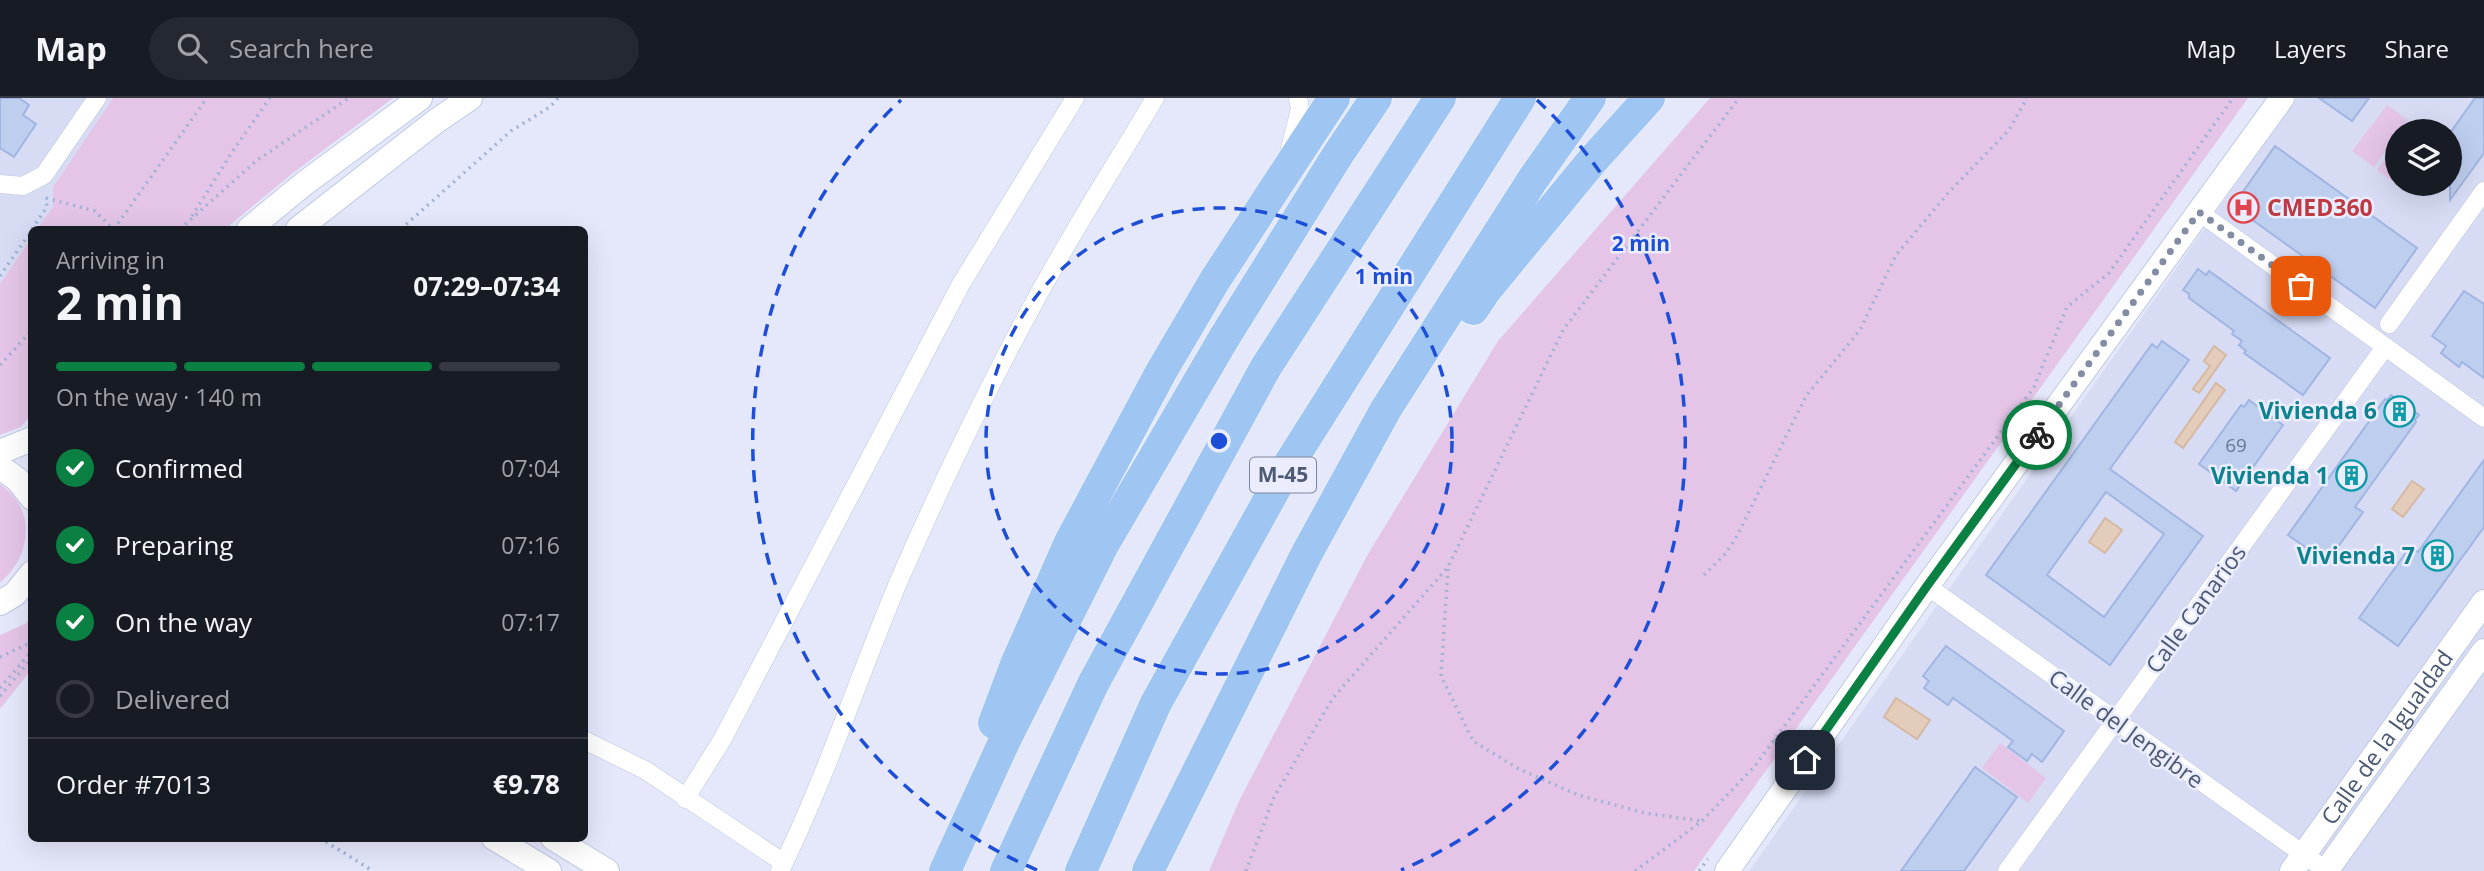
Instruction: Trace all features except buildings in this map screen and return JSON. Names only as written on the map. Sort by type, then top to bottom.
[{"type":"highway","points":[[948,866],[978,765],[1017,662],[1070,542],[1161,372],[1259,211],[1334,98]]},
{"type":"highway","points":[[948,866],[1005,740],[1103,545],[1224,338],[1376,98]]},
{"type":"highway","name":"M-45","points":[[1006,871],[1093,684],[1266,367],[1440,98]]},
{"type":"highway","name":"M-45","points":[[1081,871],[1156,703],[1286,469],[1520,98]]},
{"type":"highway","points":[[1148,871],[1307,552],[1386,409],[1526,191],[1590,98]]},
{"type":"highway","points":[[1307,552],[1485,291],[1592,161],[1649,98]]},
{"type":"main road","points":[[253,226],[305,183],[420,98]]},
{"type":"main road","points":[[302,226],[435,122],[470,98]]},
{"type":"main road","points":[[1727,871],[1927,586],[2282,98]]},
{"type":"main road","points":[[0,452],[28,441]]},
{"type":"main road","points":[[0,467],[18,480],[28,493]]},
{"type":"main road","points":[[0,603],[15,594],[28,578]]},
{"type":"main road","name":"Calle de la Igualdad","points":[[2298,863],[2484,602]]},
{"type":"main road","name":"Calle de la Igualdad","points":[[2326,871],[2484,651]]},
{"type":"main road","points":[[501,842],[549,871]]},
{"type":"main road","points":[[560,842],[607,871]]},
{"type":"street","points":[[0,184],[44,184],[97,98]]},
{"type":"street","points":[[685,799],[722,740],[961,284],[1075,98]]},
{"type":"street","points":[[588,742],[645,770],[782,867],[901,576],[960,449],[1030,311],[1155,98]]},
{"type":"street","points":[[1122,155],[1164,98]]},
{"type":"street","points":[[1259,211],[1291,147],[1300,109],[1298,98]]},
{"type":"street","points":[[2389,324],[2484,191]]},
{"type":"street","points":[[2199,212],[2484,418]]},
{"type":"street","name":"Calle Canarios","points":[[2007,871],[2385,347]]},
{"type":"street","name":"Calle del Jengibre","points":[[1927,586],[2115,721],[2298,863],[2326,871]]},
{"type":"path","points":[[115,226],[207,98]]},
{"type":"path","points":[[188,221],[270,98]]},
{"type":"path","points":[[183,226],[256,161],[349,98]]},
{"type":"path","points":[[404,226],[511,131],[550,107],[558,98]]},
{"type":"path","points":[[1246,871],[1274,797],[1333,698],[1448,567],[1563,330],[1739,98]]},
{"type":"path","points":[[1704,575],[1726,553],[1738,534],[1806,396],[1860,330],[1896,255],[1949,192],[2009,130],[2028,98]]},
{"type":"path","points":[[1634,871],[1702,821],[1755,765],[2034,387],[2067,307],[2109,273],[2232,98]]},
{"type":"path","points":[[35,226],[47,207],[44,184]]},
{"type":"path","points":[[46,198],[95,211],[110,226]]},
{"type":"path","points":[[0,276],[28,236]]},
{"type":"path","points":[[0,365],[28,334]]},
{"type":"path","points":[[1448,567],[1441,676],[1473,741],[1519,769],[1578,795],[1645,813],[1702,821]]},
{"type":"path","points":[[0,657],[28,644]]},
{"type":"path","points":[[0,688],[28,655]]},
{"type":"path","points":[[0,696],[28,663]]},
{"type":"path","points":[[1774,740],[1793,753]]},
{"type":"path","points":[[326,842],[373,871]]},
{"type":"shaded area","points":[[0,98],[113,98],[53,187],[53,206],[39,226],[28,226],[28,242],[0,284]]},
{"type":"shaded area","points":[[113,98],[393,98],[293,173],[229,226],[39,226],[53,206],[53,187]]},
{"type":"shaded area","points":[[1710,98],[2248,98],[1694,871],[1209,871],[1239,801],[1368,554],[1498,341]]},
{"type":"shaded area","points":[[2297,98],[2484,98],[2484,871],[1749,871]]},
{"type":"shaded area","points":[[2387,105],[2407,119],[2385,119],[2385,152],[2374,167],[2352,151]]},
{"type":"shaded area","points":[[2385,158],[2385,176],[2377,170]]},
{"type":"shaded area","points":[[28,242],[28,419],[21,427],[0,435],[0,284]]},
{"type":"shaded area","points":[[2214,346],[2226,355],[2199,393],[2193,389],[2210,366],[2204,361]]},
{"type":"shaded area","points":[[2216,383],[2225,390],[2183,448],[2175,442]]},
{"type":"shaded area","points":[[2412,481],[2424,489],[2403,517],[2392,509]]},
{"type":"shaded area","points":[[0,484],[20,506],[26,533],[19,559],[0,583]]},
{"type":"shaded area","points":[[2105,518],[2122,530],[2105,553],[2089,542]]},
{"type":"shaded area","points":[[28,621],[28,674],[0,709],[0,635]]},
{"type":"shaded area","points":[[1896,698],[1930,720],[1917,739],[1884,717]]},
{"type":"shaded area","points":[[2000,743],[2046,778],[2028,803],[1982,768]]},
{"type":"way so far","points":[[2037,435],[2199,212],[2301,286]]},
{"type":"place","name":"CMED360","points":[[2244,208]]},
{"type":"place","name":"Vivienda 6","points":[[2400,411]]},
{"type":"place","name":"Vivienda 1","points":[[2352,476]]},
{"type":"place","name":"Vivienda 7","points":[[2438,556]]},
{"type":"route","points":[[1805,760],[2037,435]]}]
